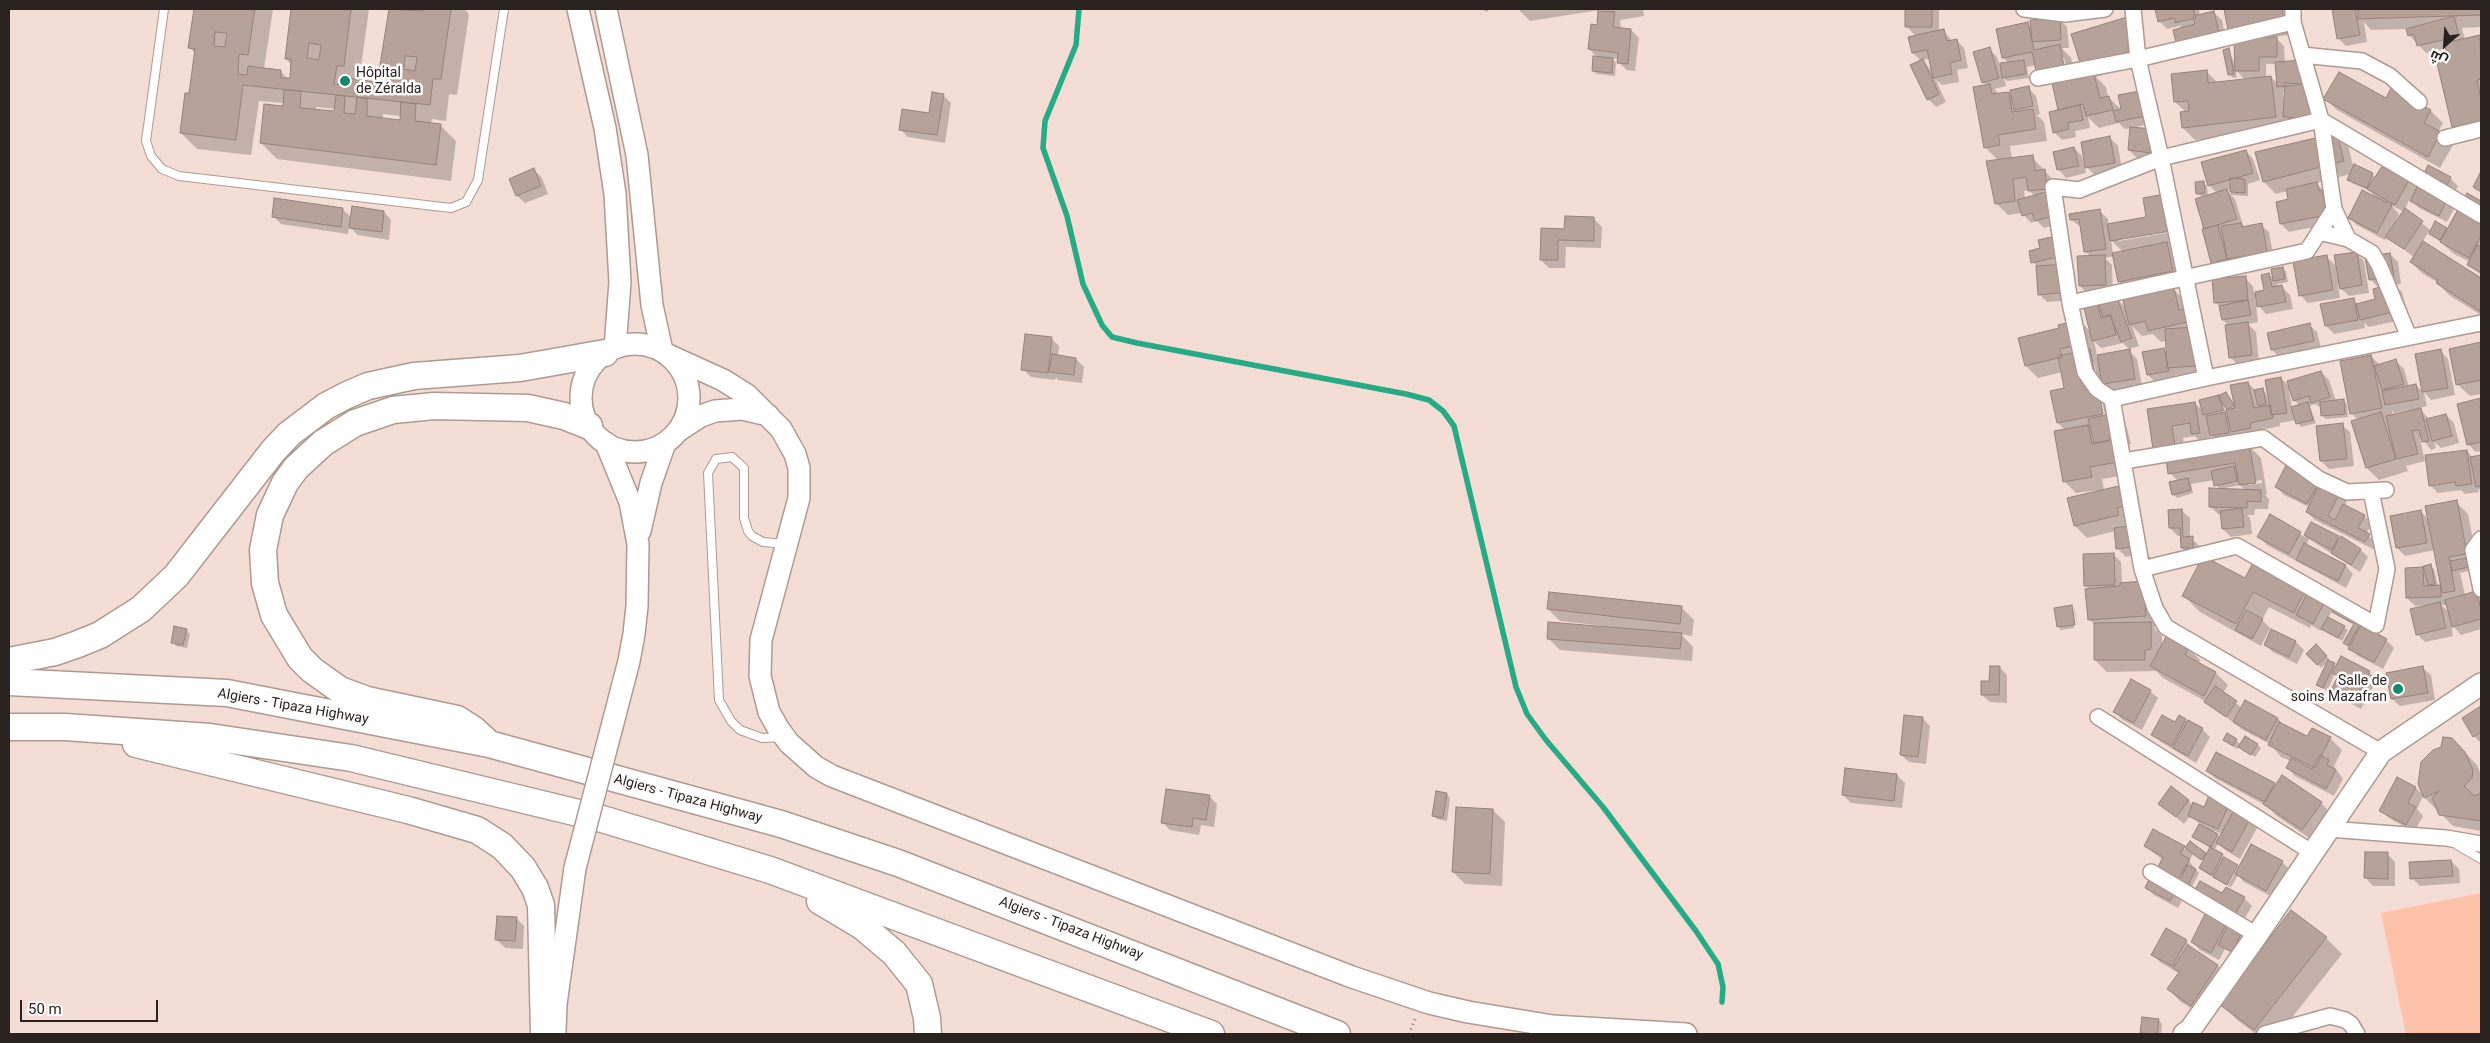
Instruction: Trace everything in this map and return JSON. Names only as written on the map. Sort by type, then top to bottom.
[{"type":"highway","points":[[9,661],[56,652],[78,644],[107,631],[141,609],[176,576],[273,451],[289,434],[320,410],[347,395],[376,384],[414,376],[520,368],[610,350]]},
{"type":"highway","points":[[489,744],[474,730],[457,719],[367,700],[340,690],[325,681],[300,658],[274,615],[265,583],[263,550],[270,515],[285,483],[308,456],[339,432],[380,414],[414,407],[434,406],[520,408],[564,416],[598,435]]},
{"type":"highway","name":"Algiers - Tipaza Highway","points":[[9,682],[227,693],[489,744],[780,824],[889,860],[1337,1034]]},
{"type":"highway","points":[[9,727],[65,727],[210,736],[351,758],[599,818],[770,870],[1211,1034]]},
{"type":"highway","points":[[65,727],[408,810],[477,830],[490,838],[502,846],[523,868],[538,895],[542,915],[544,1034]]},
{"type":"highway","points":[[770,870],[862,926],[894,953],[919,984],[928,1018],[928,1034]]},
{"type":"street","points":[[578,9],[605,128],[615,194],[620,282],[610,350]]},
{"type":"street","points":[[555,1034],[556,1004],[575,868],[629,661],[634,634],[637,606],[638,544],[648,496],[672,437],[688,412],[689,391],[682,371],[665,353],[652,305],[637,156],[606,9]]},
{"type":"street","points":[[2024,9],[2064,12],[2105,9]]},
{"type":"street","points":[[2133,9],[2138,58],[2187,278],[2206,378]]},
{"type":"street","points":[[2038,78],[2138,58],[2293,15],[2302,55],[2321,120],[2334,209],[2348,239]]},
{"type":"street","points":[[2302,55],[2362,61],[2390,76],[2419,102]]},
{"type":"street","points":[[2381,752],[2166,627],[2155,608],[2142,570],[2112,399],[2097,389],[2085,372],[2070,303],[2053,187],[2078,190],[2161,158],[2321,120],[2481,215]]},
{"type":"street","points":[[2445,138],[2481,129]]},
{"type":"street","points":[[2070,303],[2307,251],[2334,209]]},
{"type":"street","points":[[2319,232],[2348,239],[2372,253],[2380,265],[2409,337]]},
{"type":"street","points":[[2112,399],[2206,378],[2481,323]]},
{"type":"street","points":[[638,544],[630,502],[621,475],[582,404],[584,381],[596,361],[610,350],[639,344],[665,353],[735,387],[769,415],[789,441],[799,468],[799,498],[761,640],[759,658],[763,694],[769,712],[784,736],[802,756],[832,776],[1390,990],[1451,1008],[1552,1026],[1686,1034]]},
{"type":"street","points":[[598,435],[615,448],[636,452],[656,448],[701,416],[714,411],[742,409],[769,415]]},
{"type":"street","points":[[2124,461],[2263,438],[2320,479],[2340,489],[2347,492],[2379,491],[2387,569],[2376,625],[2236,546],[2142,570]]},
{"type":"street","points":[[2481,539],[2473,550],[2481,589]]},
{"type":"street","points":[[2188,1033],[2381,752],[2481,684]]},
{"type":"street","points":[[2098,717],[2313,853]]},
{"type":"street","points":[[2329,830],[2446,838],[2481,844]]},
{"type":"street","points":[[2152,872],[2257,934]]},
{"type":"street","points":[[2265,1034],[2330,1016],[2345,1020],[2351,1024],[2357,1034]]},
{"type":"lane","points":[[164,9],[146,141],[151,156],[162,169],[179,176],[451,208],[466,202],[478,180],[504,9]]},
{"type":"lane","points":[[784,736],[762,738],[740,730],[731,722],[719,700],[708,473],[716,459],[732,457],[744,468],[744,518],[748,531],[752,536],[763,542],[787,544]]},
{"type":"lane","points":[[2446,838],[2481,859]]},
{"type":"path","points":[[1409,1034],[1416,1016]]},
{"type":"shaded area","points":[[2481,893],[2481,1034],[2406,1034],[2381,913]]},
{"type":"building","points":[[194,9],[255,9],[248,55],[239,54],[238,74],[247,75],[248,66],[281,70],[281,78],[290,78],[291,59],[285,59],[291,9],[351,9],[344,66],[337,66],[334,84],[346,85],[348,78],[376,82],[376,90],[386,91],[389,72],[379,71],[389,9],[423,11],[423,9],[451,9],[441,79],[433,79],[430,105],[243,85],[236,140],[180,133],[185,93],[189,93],[195,49],[188,48]],"holes":[[[215,32],[227,33],[225,47],[214,46]],[[309,43],[321,45],[319,60],[307,58]],[[405,56],[417,57],[415,71],[404,69]]]},
{"type":"building","points":[[1905,9],[1932,9],[1932,27],[1905,27]]},
{"type":"building","points":[[2155,9],[2193,9],[2196,18],[2175,23],[2174,18],[2158,22]]},
{"type":"building","points":[[2224,9],[2282,9],[2284,22],[2228,30]]},
{"type":"building","points":[[2332,9],[2355,9],[2360,35],[2337,39]]},
{"type":"building","points":[[2358,9],[2481,9],[2481,15],[2358,19]]},
{"type":"building","points":[[1598,11],[1615,12],[1613,27],[1631,29],[1628,64],[1617,63],[1618,53],[1588,49],[1591,24],[1597,25]]},
{"type":"building","points":[[2214,11],[2219,33],[2176,43],[2173,30],[2195,24],[2193,16]]},
{"type":"building","points":[[2454,16],[2459,36],[2417,46],[2414,34],[2408,36],[2406,29]]},
{"type":"building","points":[[2127,17],[2137,49],[2081,66],[2071,34]]},
{"type":"building","points":[[2060,18],[2061,40],[2032,42],[2030,20]]},
{"type":"building","points":[[2028,22],[2034,50],[2060,44],[2064,66],[2036,71],[2032,52],[2002,58],[1996,29]]},
{"type":"building","points":[[1944,29],[1947,41],[1957,39],[1961,60],[1950,63],[1952,74],[1933,78],[1927,50],[1912,53],[1908,37]]},
{"type":"building","points":[[2480,35],[2481,79],[2477,80],[2481,99],[2481,121],[2452,127],[2436,59],[2448,57],[2444,43]]},
{"type":"building","points":[[2234,37],[2277,37],[2277,57],[2259,57],[2259,71],[2235,71]]},
{"type":"building","points":[[1990,47],[1999,78],[1982,83],[1973,52]]},
{"type":"building","points":[[2229,48],[2234,74],[2228,75],[2223,50]]},
{"type":"building","points":[[1593,56],[1613,58],[1612,73],[1592,71]]},
{"type":"building","points":[[1923,59],[1939,94],[1927,100],[1910,65]]},
{"type":"building","points":[[2024,60],[2026,74],[2002,78],[2000,63]]},
{"type":"building","points":[[2303,60],[2305,84],[2277,87],[2275,62]]},
{"type":"building","points":[[2207,70],[2208,83],[2271,76],[2276,117],[2182,128],[2180,112],[2189,111],[2188,101],[2174,102],[2171,74]]},
{"type":"building","points":[[2339,72],[2386,98],[2391,88],[2431,110],[2424,123],[2441,132],[2428,157],[2323,99]]},
{"type":"building","points":[[2094,74],[2100,98],[2109,96],[2113,110],[2086,116],[2083,104],[2058,110],[2052,83]]},
{"type":"building","points":[[2285,83],[2314,85],[2312,119],[2283,117]]},
{"type":"building","points":[[1990,84],[1992,94],[2009,92],[2012,112],[2033,109],[2036,129],[1998,135],[2000,145],[1984,148],[1973,87]]},
{"type":"building","points":[[2029,86],[2033,106],[2014,110],[2010,90]]},
{"type":"building","points":[[284,90],[301,91],[300,108],[334,111],[336,95],[345,96],[344,113],[355,114],[357,97],[367,99],[367,116],[400,120],[401,102],[416,104],[415,121],[441,124],[436,165],[260,143],[264,104],[283,106]]},
{"type":"building","points":[[2145,90],[2150,115],[2116,122],[2113,111],[2121,109],[2118,95]]},
{"type":"building","points":[[932,92],[944,94],[937,135],[899,130],[902,109],[929,113]]},
{"type":"building","points":[[2080,105],[2083,120],[2068,123],[2069,129],[2053,133],[2049,112]]},
{"type":"building","points":[[2130,127],[2153,129],[2151,153],[2128,150]]},
{"type":"building","points":[[2337,133],[2344,161],[2263,182],[2255,152]]},
{"type":"building","points":[[2110,136],[2115,163],[2085,168],[2081,142]]},
{"type":"building","points":[[2074,147],[2079,166],[2057,170],[2053,152]]},
{"type":"building","points":[[2246,150],[2253,173],[2208,186],[2201,162]]},
{"type":"building","points":[[2391,153],[2416,168],[2395,205],[2367,189]]},
{"type":"building","points":[[2033,155],[2035,171],[2045,169],[2047,189],[2028,191],[2026,177],[2013,179],[2015,201],[1995,204],[1986,161]]},
{"type":"building","points":[[2354,164],[2373,173],[2367,188],[2347,180]]},
{"type":"building","points":[[2428,165],[2451,177],[2445,189],[2451,192],[2439,216],[2410,201]]},
{"type":"building","points":[[534,168],[541,186],[516,196],[509,179]]},
{"type":"building","points":[[2481,171],[2481,192],[2473,187]]},
{"type":"building","points":[[2230,178],[2245,179],[2245,193],[2230,192]]},
{"type":"building","points":[[2204,181],[2205,193],[2196,194],[2195,182]]},
{"type":"building","points":[[2317,182],[2319,191],[2322,190],[2327,215],[2280,224],[2276,202],[2288,199],[2286,189]]},
{"type":"building","points":[[2227,189],[2237,219],[2204,229],[2195,199]]},
{"type":"building","points":[[2362,190],[2392,205],[2377,233],[2348,218]]},
{"type":"building","points":[[2049,191],[2056,215],[2035,221],[2032,213],[2022,216],[2017,200]]},
{"type":"building","points":[[2467,193],[2481,201],[2481,236],[2469,258],[2440,242]]},
{"type":"building","points":[[2165,194],[2171,231],[2110,241],[2107,224],[2146,217],[2143,198]]},
{"type":"building","points":[[274,198],[343,208],[341,227],[272,217]]},
{"type":"building","points":[[352,206],[384,211],[382,232],[349,228]]},
{"type":"building","points":[[2405,208],[2423,221],[2404,249],[2385,237]]},
{"type":"building","points":[[2100,209],[2106,249],[2084,252],[2079,219],[2070,220],[2069,214]]},
{"type":"building","points":[[1565,216],[1594,217],[1594,241],[1558,240],[1558,260],[1540,260],[1541,228],[1564,229]]},
{"type":"building","points":[[2435,221],[2447,228],[2440,240],[2429,234]]},
{"type":"building","points":[[2241,223],[2242,227],[2262,223],[2267,252],[2227,259],[2221,226]]},
{"type":"building","points":[[2218,225],[2227,259],[2211,263],[2202,229]]},
{"type":"building","points":[[2061,235],[2066,255],[2031,263],[2029,251],[2040,248],[2038,240]]},
{"type":"building","points":[[2423,241],[2481,278],[2481,312],[2436,283],[2438,280],[2410,262]]},
{"type":"building","points":[[2167,242],[2173,271],[2118,282],[2112,253]]},
{"type":"building","points":[[2477,245],[2481,247],[2481,272],[2467,265]]},
{"type":"building","points":[[2357,252],[2362,285],[2340,289],[2334,255]]},
{"type":"building","points":[[2390,253],[2394,276],[2369,280],[2365,257]]},
{"type":"building","points":[[2105,255],[2106,285],[2079,286],[2077,256]]},
{"type":"building","points":[[2327,255],[2333,290],[2299,296],[2293,261]]},
{"type":"building","points":[[2068,264],[2070,292],[2038,295],[2036,266]]},
{"type":"building","points":[[2283,267],[2285,279],[2273,281],[2271,269]]},
{"type":"building","points":[[2269,273],[2272,287],[2282,285],[2286,302],[2257,307],[2255,292],[2264,290],[2261,275]]},
{"type":"building","points":[[2246,276],[2248,300],[2214,303],[2212,279]]},
{"type":"building","points":[[2394,283],[2401,310],[2360,320],[2356,304],[2375,299],[2373,289]]},
{"type":"building","points":[[2174,288],[2179,310],[2188,308],[2191,321],[2148,331],[2145,321],[2129,325],[2123,300]]},
{"type":"building","points":[[2117,298],[2132,338],[2121,342],[2110,315],[2103,317],[2099,305]]},
{"type":"building","points":[[2354,298],[2358,320],[2325,326],[2320,304]]},
{"type":"building","points":[[2248,300],[2251,315],[2222,320],[2219,306]]},
{"type":"building","points":[[2098,305],[2101,318],[2111,315],[2116,335],[2092,341],[2084,308]]},
{"type":"building","points":[[2080,320],[2086,343],[2060,349],[2062,357],[2025,366],[2018,338],[2059,328],[2058,325]]},
{"type":"building","points":[[2248,322],[2252,355],[2229,358],[2225,325]]},
{"type":"building","points":[[2310,323],[2314,341],[2271,350],[2267,333]]},
{"type":"building","points":[[2194,327],[2196,366],[2167,368],[2165,329]]},
{"type":"building","points":[[1025,334],[1052,337],[1048,373],[1021,370]]},
{"type":"building","points":[[2481,342],[2481,380],[2456,385],[2449,349]]},
{"type":"building","points":[[2164,348],[2169,371],[2147,375],[2142,352]]},
{"type":"building","points":[[2090,349],[2103,414],[2057,423],[2050,391],[2064,388],[2058,356]]},
{"type":"building","points":[[2130,349],[2135,379],[2102,384],[2097,355]]},
{"type":"building","points":[[2441,349],[2448,388],[2422,392],[2415,354]]},
{"type":"building","points":[[1052,354],[1076,358],[1074,375],[1049,372]]},
{"type":"building","points":[[2371,355],[2382,408],[2350,414],[2340,361]]},
{"type":"building","points":[[2396,359],[2404,384],[2382,390],[2374,366]]},
{"type":"building","points":[[2321,371],[2330,397],[2311,403],[2309,396],[2293,401],[2287,381]]},
{"type":"building","points":[[2281,377],[2287,413],[2271,415],[2265,380]]},
{"type":"building","points":[[2248,382],[2254,408],[2270,405],[2273,418],[2250,423],[2251,428],[2231,432],[2226,410],[2235,408],[2230,385]]},
{"type":"building","points":[[2416,384],[2419,399],[2385,405],[2382,391]]},
{"type":"building","points":[[2263,388],[2266,404],[2258,406],[2254,390]]},
{"type":"building","points":[[2226,392],[2234,405],[2227,410],[2218,396]]},
{"type":"building","points":[[2219,395],[2223,410],[2203,415],[2199,400]]},
{"type":"building","points":[[2481,398],[2481,442],[2467,445],[2457,404]]},
{"type":"building","points":[[2344,399],[2345,414],[2321,416],[2320,402]]},
{"type":"building","points":[[2195,402],[2200,433],[2191,434],[2190,423],[2172,426],[2175,446],[2153,449],[2147,409]]},
{"type":"building","points":[[2308,402],[2313,420],[2296,424],[2291,407]]},
{"type":"building","points":[[2421,408],[2429,441],[2422,442],[2419,430],[2412,431],[2418,454],[2396,459],[2386,416]]},
{"type":"building","points":[[2118,412],[2124,437],[2094,443],[2088,419]]},
{"type":"building","points":[[2225,412],[2229,433],[2210,436],[2206,416]]},
{"type":"building","points":[[2381,412],[2396,459],[2366,468],[2351,421]]},
{"type":"building","points":[[2446,414],[2452,436],[2432,441],[2426,419]]},
{"type":"building","points":[[2343,423],[2347,459],[2320,461],[2316,426]]},
{"type":"building","points":[[2088,425],[2092,444],[2115,440],[2118,462],[2090,467],[2092,477],[2063,482],[2054,431]]},
{"type":"building","points":[[2249,444],[2256,483],[2239,485],[2235,463],[2168,474],[2166,458]]},
{"type":"building","points":[[2467,450],[2472,484],[2456,486],[2455,482],[2429,486],[2425,455]]},
{"type":"building","points":[[2481,455],[2481,486],[2476,487],[2470,457]]},
{"type":"building","points":[[2288,461],[2322,477],[2307,504],[2275,487]]},
{"type":"building","points":[[2234,466],[2237,481],[2214,486],[2211,471]]},
{"type":"building","points":[[2188,478],[2191,490],[2172,495],[2169,482]]},
{"type":"building","points":[[2320,482],[2340,492],[2328,516],[2335,520],[2343,504],[2365,515],[2358,528],[2370,534],[2365,542],[2306,512]]},
{"type":"building","points":[[2123,485],[2128,505],[2117,508],[2119,515],[2074,526],[2067,498]]},
{"type":"building","points":[[2209,488],[2261,490],[2261,502],[2247,501],[2247,508],[2209,507]]},
{"type":"building","points":[[2457,500],[2467,554],[2449,557],[2455,591],[2442,593],[2425,506]]},
{"type":"building","points":[[2242,508],[2244,527],[2222,529],[2220,511]]},
{"type":"building","points":[[2182,509],[2183,537],[2193,536],[2193,548],[2181,548],[2180,528],[2169,528],[2168,510]]},
{"type":"building","points":[[2421,510],[2427,543],[2396,548],[2390,516]]},
{"type":"building","points":[[2270,514],[2301,532],[2289,554],[2257,537]]},
{"type":"building","points":[[2311,522],[2339,536],[2332,550],[2304,535]]},
{"type":"building","points":[[2136,525],[2139,546],[2116,549],[2114,528]]},
{"type":"building","points":[[2341,536],[2361,549],[2351,565],[2331,553]]},
{"type":"building","points":[[2304,543],[2346,565],[2338,581],[2296,560]]},
{"type":"building","points":[[2114,553],[2115,585],[2084,586],[2083,554]]},
{"type":"building","points":[[2203,556],[2245,578],[2255,559],[2310,581],[2294,613],[2253,592],[2236,624],[2182,596]]},
{"type":"building","points":[[2467,558],[2469,567],[2452,571],[2450,561]]},
{"type":"building","points":[[2431,564],[2435,584],[2428,585],[2423,566]]},
{"type":"building","points":[[2423,567],[2424,586],[2441,585],[2441,597],[2406,598],[2405,568]]},
{"type":"building","points":[[2143,581],[2146,616],[2088,620],[2085,589],[2120,586],[2120,583]]},
{"type":"building","points":[[2311,586],[2328,595],[2313,624],[2296,615]]},
{"type":"building","points":[[2476,591],[2481,609],[2481,619],[2452,627],[2445,600]]},
{"type":"building","points":[[1549,592],[1682,606],[1680,624],[1547,609]]},
{"type":"building","points":[[2339,599],[2359,610],[2352,623],[2332,612]]},
{"type":"building","points":[[2440,602],[2446,628],[2416,635],[2410,609]]},
{"type":"building","points":[[2072,605],[2075,625],[2057,627],[2054,608]]},
{"type":"building","points":[[2246,610],[2263,619],[2252,639],[2235,630]]},
{"type":"building","points":[[2328,617],[2345,626],[2338,638],[2321,629]]},
{"type":"building","points":[[1548,622],[1682,633],[1680,649],[1547,639]]},
{"type":"building","points":[[2151,622],[2151,649],[2145,650],[2145,660],[2094,660],[2094,623]]},
{"type":"building","points":[[2355,622],[2360,624],[2348,646],[2343,643]]},
{"type":"building","points":[[2361,625],[2387,639],[2374,662],[2348,649]]},
{"type":"building","points":[[174,626],[187,629],[183,645],[171,643]]},
{"type":"building","points":[[2271,629],[2296,641],[2289,657],[2264,645]]},
{"type":"building","points":[[2167,635],[2189,647],[2185,655],[2216,672],[2204,696],[2150,666]]},
{"type":"building","points":[[2316,644],[2327,656],[2317,665],[2306,654]]},
{"type":"building","points":[[2341,656],[2370,671],[2353,703],[2331,690],[2338,676],[2332,673]]},
{"type":"building","points":[[2328,660],[2335,663],[2323,688],[2316,685]]},
{"type":"building","points":[[1990,666],[2000,666],[1999,695],[1981,695],[1981,681],[1989,681]]},
{"type":"building","points":[[2423,666],[2428,693],[2391,699],[2386,673]]},
{"type":"building","points":[[2131,679],[2151,690],[2134,723],[2113,712]]},
{"type":"building","points":[[2215,686],[2237,701],[2226,717],[2204,702]]},
{"type":"building","points":[[2245,700],[2278,718],[2266,740],[2233,722]]},
{"type":"building","points":[[2481,706],[2481,732],[2473,737],[2462,718]]},
{"type":"building","points":[[1904,715],[1923,717],[1918,757],[1900,755]]},
{"type":"building","points":[[2162,715],[2175,722],[2179,715],[2186,719],[2172,746],[2151,735]]},
{"type":"building","points":[[2188,720],[2203,728],[2188,756],[2173,748]]},
{"type":"building","points":[[2279,722],[2307,736],[2312,728],[2331,737],[2315,768],[2268,745]]},
{"type":"building","points":[[2227,733],[2237,739],[2233,746],[2223,740]]},
{"type":"building","points":[[2245,736],[2258,744],[2251,755],[2238,747]]},
{"type":"building","points":[[2443,737],[2452,738],[2465,752],[2473,770],[2472,778],[2464,786],[2474,796],[2481,793],[2481,821],[2439,815],[2432,798],[2439,791],[2424,798],[2418,784],[2421,762],[2433,750],[2441,747]]},
{"type":"building","points":[[2216,752],[2275,783],[2265,802],[2206,771]]},
{"type":"building","points":[[2320,755],[2329,760],[2327,765],[2336,770],[2326,789],[2286,768],[2291,758],[2312,769]]},
{"type":"building","points":[[1845,768],[1897,774],[1894,801],[1842,795]]},
{"type":"building","points":[[2282,775],[2322,802],[2302,830],[2263,804]]},
{"type":"building","points":[[2397,777],[2416,787],[2408,803],[2416,807],[2406,825],[2379,811]]},
{"type":"building","points":[[2171,786],[2189,800],[2176,817],[2158,804]]},
{"type":"building","points":[[1166,789],[1210,795],[1206,820],[1193,818],[1192,827],[1161,823]]},
{"type":"building","points":[[1436,791],[1447,793],[1443,818],[1432,816]]},
{"type":"building","points":[[2211,791],[2230,802],[2218,829],[2188,816],[2193,802],[2204,807]]},
{"type":"building","points":[[1456,807],[1493,809],[1490,874],[1452,872]]},
{"type":"building","points":[[2234,810],[2250,819],[2232,852],[2216,843]]},
{"type":"building","points":[[2199,824],[2218,834],[2211,847],[2192,837]]},
{"type":"building","points":[[2153,829],[2185,846],[2180,854],[2190,859],[2177,881],[2157,869],[2163,857],[2144,846]]},
{"type":"building","points":[[2190,841],[2206,853],[2201,860],[2185,848]]},
{"type":"building","points":[[2251,844],[2283,861],[2266,891],[2235,874]]},
{"type":"building","points":[[2210,847],[2223,854],[2212,875],[2199,868]]},
{"type":"building","points":[[2365,852],[2388,852],[2388,879],[2364,878]]},
{"type":"building","points":[[2224,857],[2238,865],[2227,885],[2213,877]]},
{"type":"building","points":[[2451,860],[2453,876],[2410,879],[2409,862]]},
{"type":"building","points":[[2187,865],[2196,869],[2187,887],[2179,883]]},
{"type":"building","points":[[2151,875],[2176,889],[2170,901],[2145,888]]},
{"type":"building","points":[[2200,881],[2222,893],[2226,887],[2245,897],[2234,916],[2193,893]]},
{"type":"building","points":[[2291,910],[2327,937],[2254,1030],[2219,1004]]},
{"type":"building","points":[[2205,914],[2226,925],[2211,953],[2191,942]]},
{"type":"building","points":[[497,916],[517,917],[515,941],[495,940]]},
{"type":"building","points":[[2228,925],[2242,932],[2232,952],[2218,945]]},
{"type":"building","points":[[2166,928],[2187,940],[2172,966],[2151,955]]},
{"type":"building","points":[[2188,945],[2218,965],[2191,1006],[2167,989],[2179,972],[2173,968]]},
{"type":"building","points":[[2142,1017],[2159,1019],[2157,1034],[2140,1033]]},
{"type":"waterway","points":[[1079,9],[1076,45],[1045,121],[1043,148],[1067,216],[1083,284],[1102,325],[1112,337],[1406,394],[1429,400],[1443,411],[1454,426],[1516,687],[1527,714],[1546,740],[1603,807],[1696,931],[1718,964],[1723,987],[1722,1002]]},
{"type":"place","name":"Hôpital de Zéralda","points":[[345,81]]},
{"type":"place","name":"Salle de soins Mazafran","points":[[2398,689]]}]
